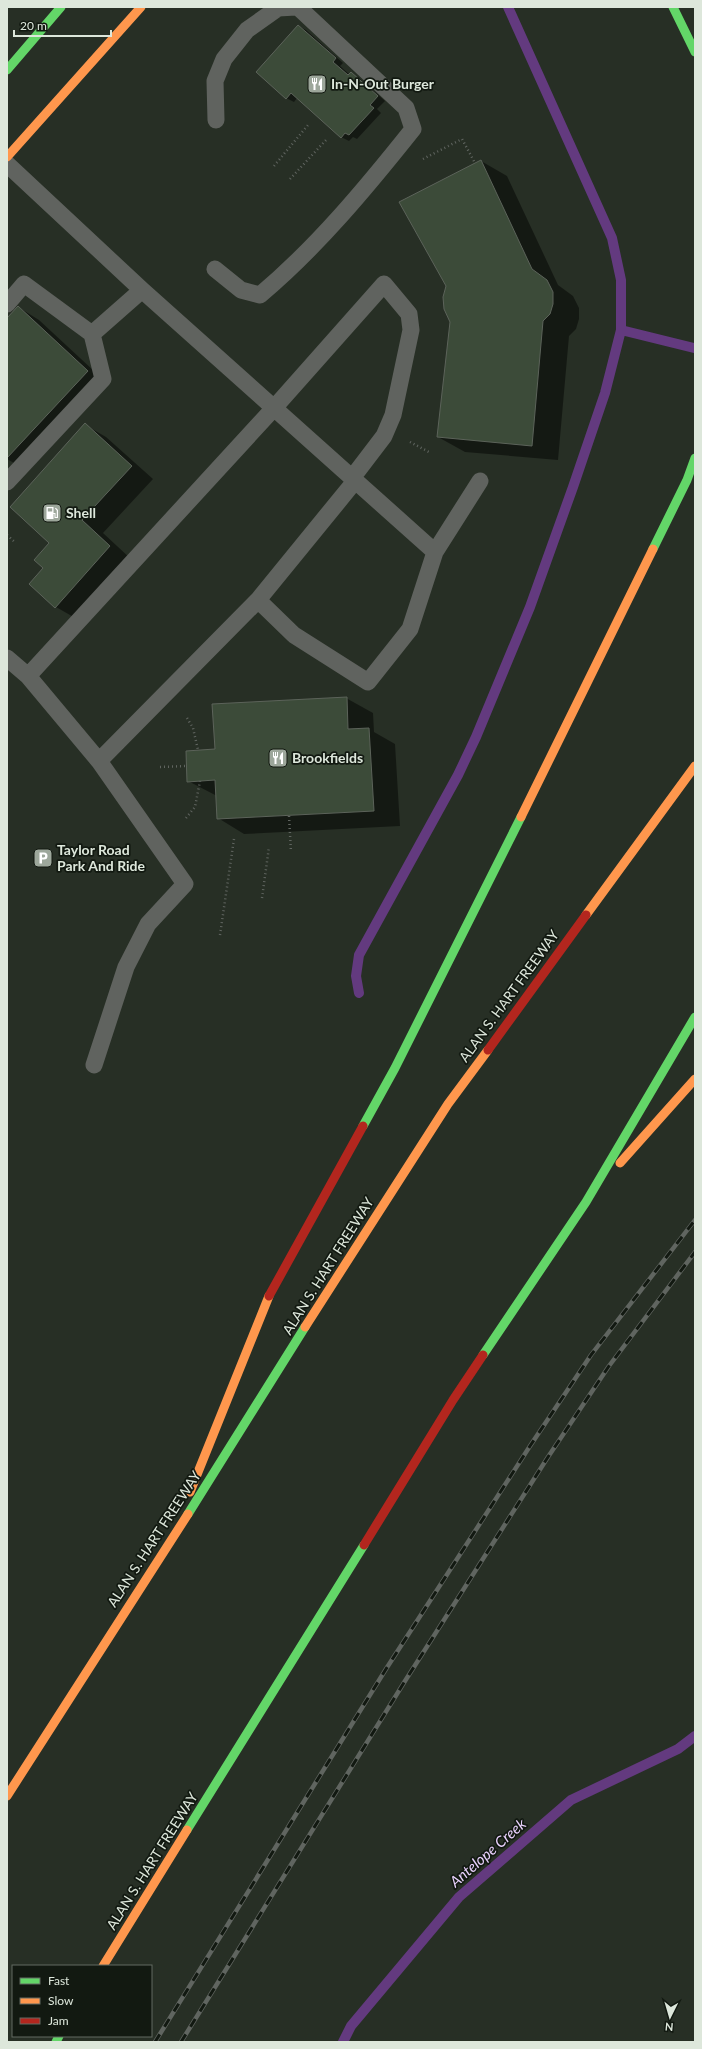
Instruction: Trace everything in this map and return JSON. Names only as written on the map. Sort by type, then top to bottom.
[{"type":"main road","points":[[7,70],[61,7]]},
{"type":"main road","points":[[7,157],[141,7]]},
{"type":"main road","points":[[673,7],[695,52]]},
{"type":"main road","points":[[173,1535],[265,1303],[395,1068],[552,755],[687,480],[695,458]]},
{"type":"main road","name":"ALAN S. HART FREEWAY","points":[[7,1796],[173,1535],[252,1415],[313,1315],[448,1104],[695,766]]},
{"type":"main road","name":"ALAN S. HART FREEWAY","points":[[104,1965],[453,1400],[586,1202],[695,1017]]},
{"type":"main road","points":[[586,1202],[695,1079]]},
{"type":"lane","points":[[215,269],[241,290],[260,295],[291,269],[380,170],[413,129],[406,108],[297,7],[278,8],[247,30],[224,59],[215,81],[216,120]]},
{"type":"lane","points":[[7,164],[142,290],[434,552]]},
{"type":"lane","points":[[7,304],[24,284],[92,334],[103,379],[7,482]]},
{"type":"lane","points":[[28,676],[274,408],[384,284],[409,314],[411,330],[393,414],[384,436],[354,480],[258,600],[99,761]]},
{"type":"lane","points":[[92,334],[142,290]]},
{"type":"lane","points":[[258,600],[294,634],[368,682],[410,629],[434,552],[480,481]]},
{"type":"lane","points":[[7,658],[28,676],[99,761],[185,884],[148,924],[126,967],[94,1065]]},
{"type":"path","points":[[274,166],[308,125]]},
{"type":"path","points":[[417,162],[462,139],[475,162]]},
{"type":"path","points":[[290,179],[326,140]]},
{"type":"path","points":[[7,535],[16,543]]},
{"type":"path","points":[[187,718],[193,728],[198,750]]},
{"type":"path","points":[[160,767],[187,766]]},
{"type":"path","points":[[186,818],[195,807],[200,781]]},
{"type":"path","points":[[289,816],[291,852]]},
{"type":"path","points":[[220,936],[234,840]]},
{"type":"path","points":[[262,898],[269,847]]},
{"type":"building","name":"In-N-Out Burger","points":[[298,25],[336,58],[333,62],[348,75],[351,72],[378,96],[370,105],[374,108],[349,135],[345,133],[341,138],[291,93],[286,99],[256,72]]},
{"type":"building","points":[[481,160],[532,269],[547,280],[553,292],[553,304],[550,314],[543,321],[532,446],[437,437],[450,322],[444,309],[443,297],[446,286],[399,202]]},
{"type":"building","points":[[18,306],[88,371],[7,458],[7,318]]},
{"type":"building","name":"Shell","points":[[85,423],[132,466],[82,520],[110,546],[55,608],[29,584],[43,568],[34,560],[49,543],[10,507]]},
{"type":"building","name":"Brookfields","points":[[347,697],[348,729],[369,728],[374,811],[217,819],[215,780],[187,782],[186,751],[215,749],[212,704]]},
{"type":"waterway","points":[[359,993],[356,976],[359,955],[458,775],[476,737],[530,607],[605,393],[621,330],[621,280],[612,238],[508,7]]},
{"type":"waterway","points":[[621,330],[694,348]]},
{"type":"waterway","name":"Antelope Creek","points":[[343,2042],[351,2026],[459,1897],[571,1800],[678,1749],[695,1736]]},
{"type":"railway","points":[[155,2042],[386,1669],[530,1446],[591,1355],[695,1220]]},
{"type":"railway","points":[[181,2042],[405,1681],[548,1457],[609,1366],[695,1252]]},
{"type":"traffic: fast","points":[[7,70],[61,7]]},
{"type":"traffic: fast","points":[[673,7],[695,52]]},
{"type":"traffic: fast","points":[[653,549],[687,480],[695,458]]},
{"type":"traffic: fast","points":[[363,1126],[395,1068],[521,817]]},
{"type":"traffic: fast","points":[[483,1355],[586,1202],[695,1017]]},
{"type":"traffic: fast","points":[[188,1514],[305,1327]]},
{"type":"traffic: fast","points":[[187,1830],[364,1545]]},
{"type":"traffic: fast","points":[[56,2042],[58,2037]]},
{"type":"traffic: slow","points":[[7,157],[141,7]]},
{"type":"traffic: slow","points":[[521,817],[653,549]]},
{"type":"traffic: slow","points":[[586,915],[695,766]]},
{"type":"traffic: slow","points":[[305,1327],[448,1104],[488,1050]]},
{"type":"traffic: slow","points":[[620,1163],[695,1079]]},
{"type":"traffic: slow","points":[[190,1492],[269,1296]]},
{"type":"traffic: slow","points":[[7,1796],[188,1514]]},
{"type":"traffic: slow","points":[[104,1965],[187,1830]]},
{"type":"traffic: jam","points":[[488,1050],[586,915]]},
{"type":"traffic: jam","points":[[269,1296],[363,1126]]},
{"type":"traffic: jam","points":[[364,1545],[453,1400],[483,1355]]},
{"type":"place","name":"In-N-Out Burger","points":[[317,84]]},
{"type":"place","name":"Shell","points":[[52,513]]},
{"type":"place","name":"Brookfields","points":[[278,758]]},
{"type":"place","name":"Taylor Road Park And Ride","points":[[43,858]]}]
